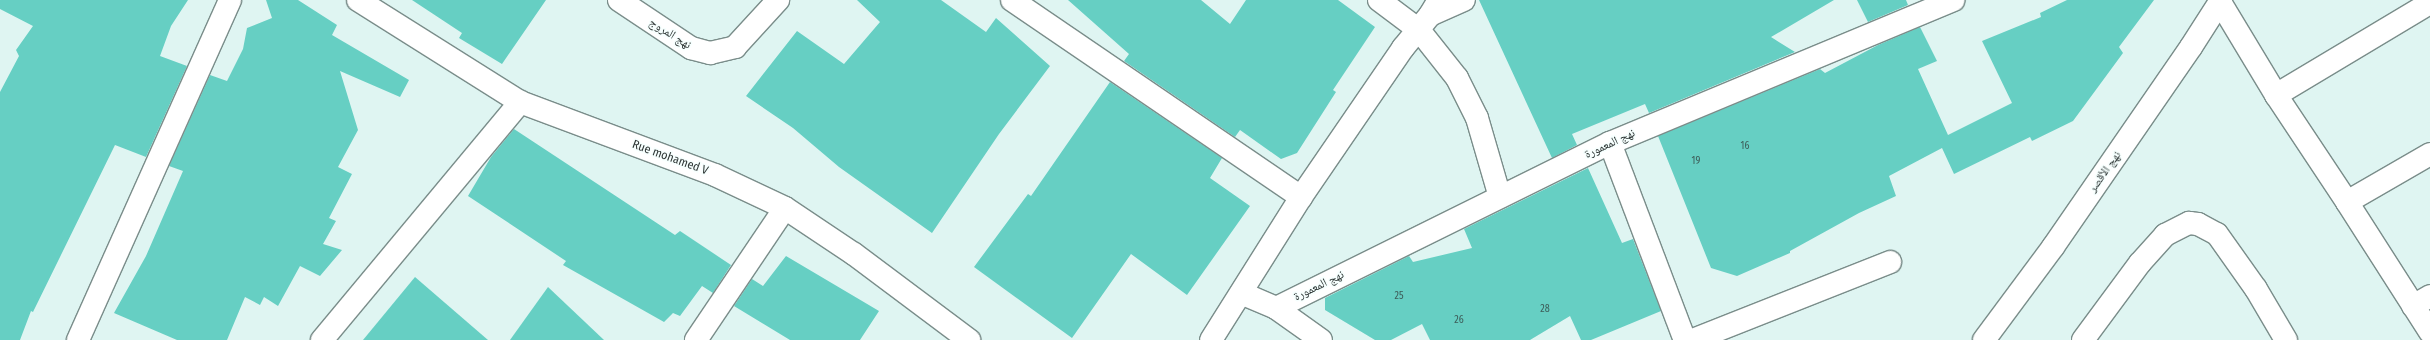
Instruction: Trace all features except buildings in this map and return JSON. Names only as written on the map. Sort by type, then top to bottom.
[{"type":"street","points":[[78,340],[230,0]]},
{"type":"street","name":"Rue mohamed V","points":[[358,0],[520,102],[715,175],[785,208],[854,254],[969,340]]},
{"type":"street","name":"نهج المروج","points":[[619,0],[691,48],[710,53],[735,47],[778,0]]},
{"type":"street","points":[[1012,0],[1301,197]]},
{"type":"street","points":[[1379,0],[1429,15]]},
{"type":"street","points":[[1211,340],[1301,197],[1399,54],[1429,15],[1464,0]]},
{"type":"street","name":"نهج المعمورة","points":[[1276,308],[1610,143],[1953,0]]},
{"type":"street","points":[[2220,1],[2276,95],[2347,202],[2422,301],[2430,332]]},
{"type":"street","name":"نهج الأقصر","points":[[1984,340],[2053,247],[2187,54],[2220,1]]},
{"type":"street","points":[[2276,95],[2430,4]]},
{"type":"street","points":[[1429,15],[1447,64],[1470,99],[1487,147],[1500,197]]},
{"type":"street","points":[[322,340],[520,102]]},
{"type":"street","points":[[1610,143],[1685,340]]},
{"type":"street","points":[[2347,202],[2430,154]]},
{"type":"street","points":[[696,340],[785,208]]},
{"type":"street","points":[[2083,340],[2140,263],[2160,241],[2180,226],[2189,223],[2198,224],[2217,234],[2256,289],[2286,340]]},
{"type":"street","points":[[1693,340],[1890,262]]},
{"type":"street","points":[[1241,293],[1276,308],[1321,340]]}]
